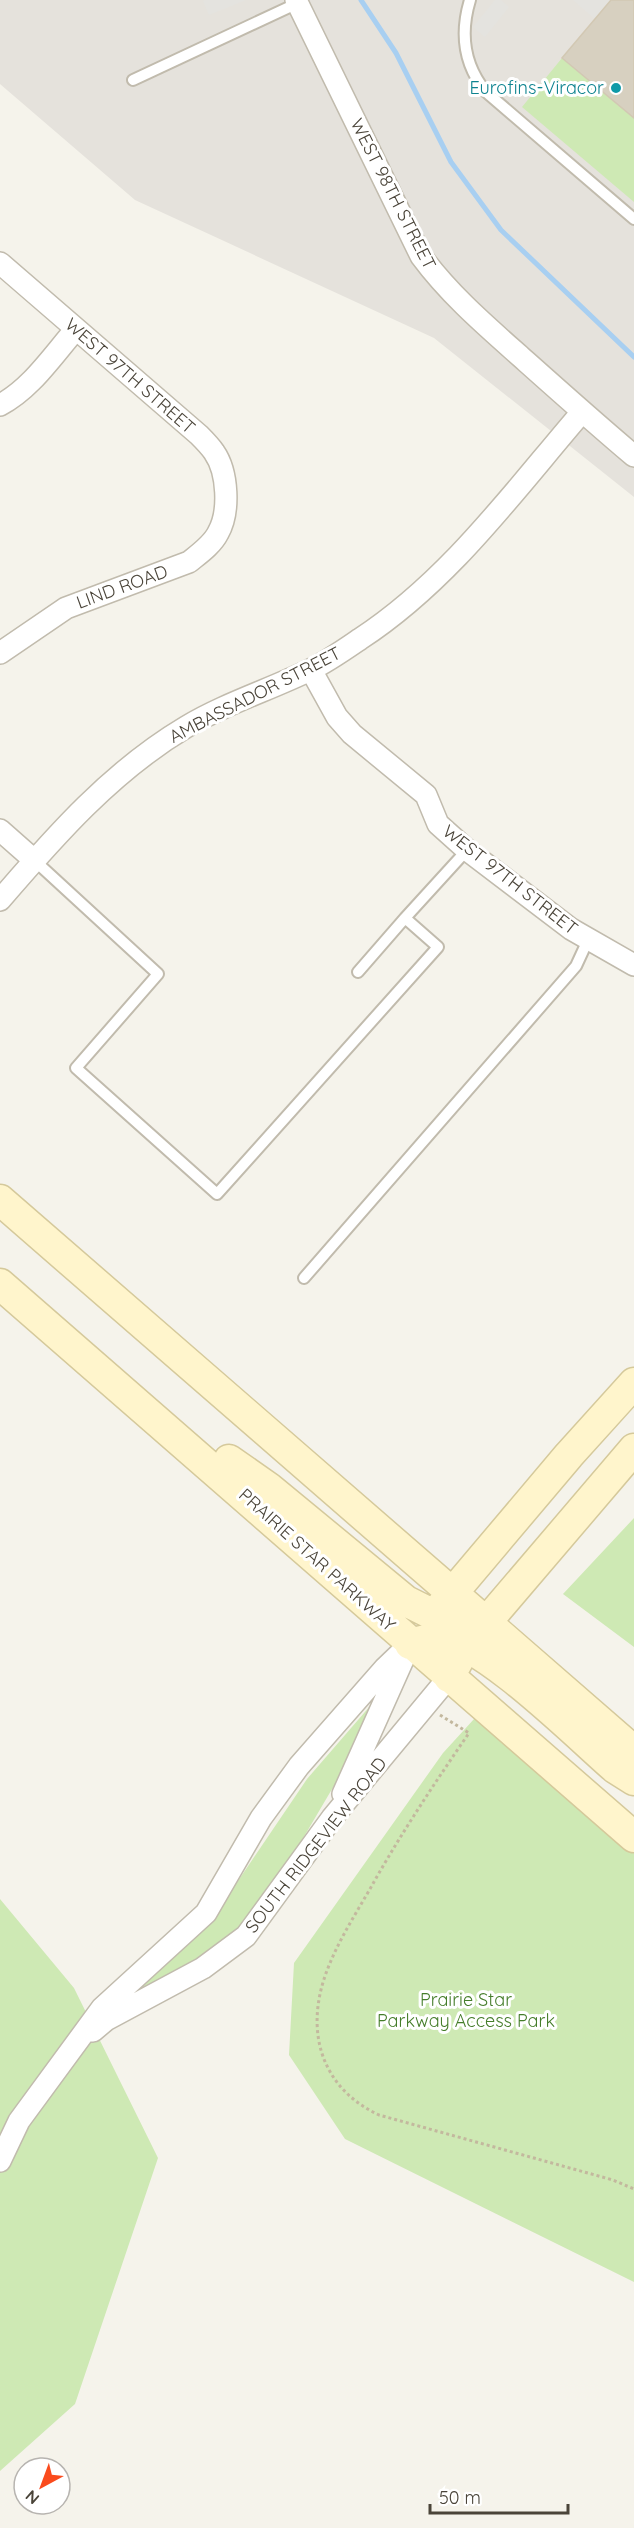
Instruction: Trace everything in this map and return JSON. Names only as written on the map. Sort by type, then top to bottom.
[{"type":"main road","points":[[0,1200],[406,1554],[434,1605]]},
{"type":"main road","name":"PRAIRIE STAR PARKWAY","points":[[0,1284],[634,1837]]},
{"type":"main road","points":[[410,1644],[434,1605],[634,1383]]},
{"type":"main road","points":[[180,1439],[220,1455],[269,1488],[380,1582],[434,1605],[487,1623],[634,1751]]},
{"type":"main road","name":"SOUTH RIDGEVIEW ROAD","points":[[449,1677],[466,1646],[634,1449]]},
{"type":"main road","points":[[410,1644],[438,1638],[466,1646],[489,1660],[615,1768],[634,1780]]},
{"type":"street","name":"WEST 98TH STREET","points":[[297,2],[421,256],[451,294],[634,456]]},
{"type":"street","name":"WEST 97TH STREET","points":[[0,263],[199,435],[215,453],[225,481],[225,508]]},
{"type":"street","points":[[0,405],[12,399],[35,377],[76,329]]},
{"type":"street","name":"AMBASSADOR STREET","points":[[0,900],[34,860],[92,799],[149,752],[187,726],[310,670],[362,639],[425,587],[454,560],[582,412]]},
{"type":"street","name":"LIND ROAD","points":[[0,653],[66,608],[189,562],[205,549],[219,532],[225,508]]},
{"type":"street","name":"WEST 97TH STREET","points":[[310,670],[337,717],[352,734],[426,795],[438,824],[467,850],[588,940],[634,965]]},
{"type":"street","points":[[0,830],[34,860]]},
{"type":"street","points":[[332,1818],[410,1644]]},
{"type":"street","points":[[0,2161],[19,2121],[102,2008],[206,1913],[261,1818],[299,1766],[385,1668],[410,1644]]},
{"type":"street","name":"SOUTH RIDGEVIEW ROAD","points":[[73,2046],[106,2020],[203,1968],[246,1936],[332,1818],[449,1677]]},
{"type":"lane","points":[[470,0],[465,27],[465,45],[478,82],[486,92],[634,219]]},
{"type":"lane","points":[[133,80],[297,2]]},
{"type":"lane","points":[[358,972],[467,850]]},
{"type":"lane","points":[[34,860],[158,974],[76,1068],[217,1194],[438,947],[405,918]]},
{"type":"lane","points":[[304,1278],[576,966],[588,940]]},
{"type":"path","points":[[442,1716],[469,1733],[404,1830],[337,1947],[327,1970],[317,2021],[324,2061],[332,2079],[343,2093],[358,2105],[379,2115],[579,2170],[634,2189]]},
{"type":"shaded area","points":[[0,0],[634,0],[634,497],[434,338],[135,200],[0,84]]},
{"type":"shaded area","points":[[246,0],[209,15],[203,1]]},
{"type":"shaded area","points":[[495,0],[501,0],[509,7],[485,37],[473,27]]},
{"type":"shaded area","points":[[573,0],[611,0],[595,19]]},
{"type":"green space","points":[[562,58],[634,118],[634,202],[522,107]]},
{"type":"green space","points":[[634,1518],[634,1647],[563,1594]]},
{"type":"green space","points":[[377,1698],[335,1784],[282,1874],[248,1922],[203,1959],[115,2005],[219,1909],[307,1779]]},
{"type":"green space","name":"Prairie Star Parkway Access Park","points":[[485,1707],[634,1837],[634,2282],[345,2139],[289,2055],[294,1963],[443,1753]]},
{"type":"green space","points":[[0,1899],[74,1988],[158,2158],[75,2404],[17,2456],[12,2456],[12,2460],[0,2471]]},
{"type":"building","name":"Eurofins-Viracor","points":[[611,0],[634,0],[634,118],[562,58]]},
{"type":"waterway","points":[[361,0],[396,53],[451,162],[501,230],[634,357]]},
{"type":"place","name":"Eurofins-Viracor","points":[[616,88]]}]
